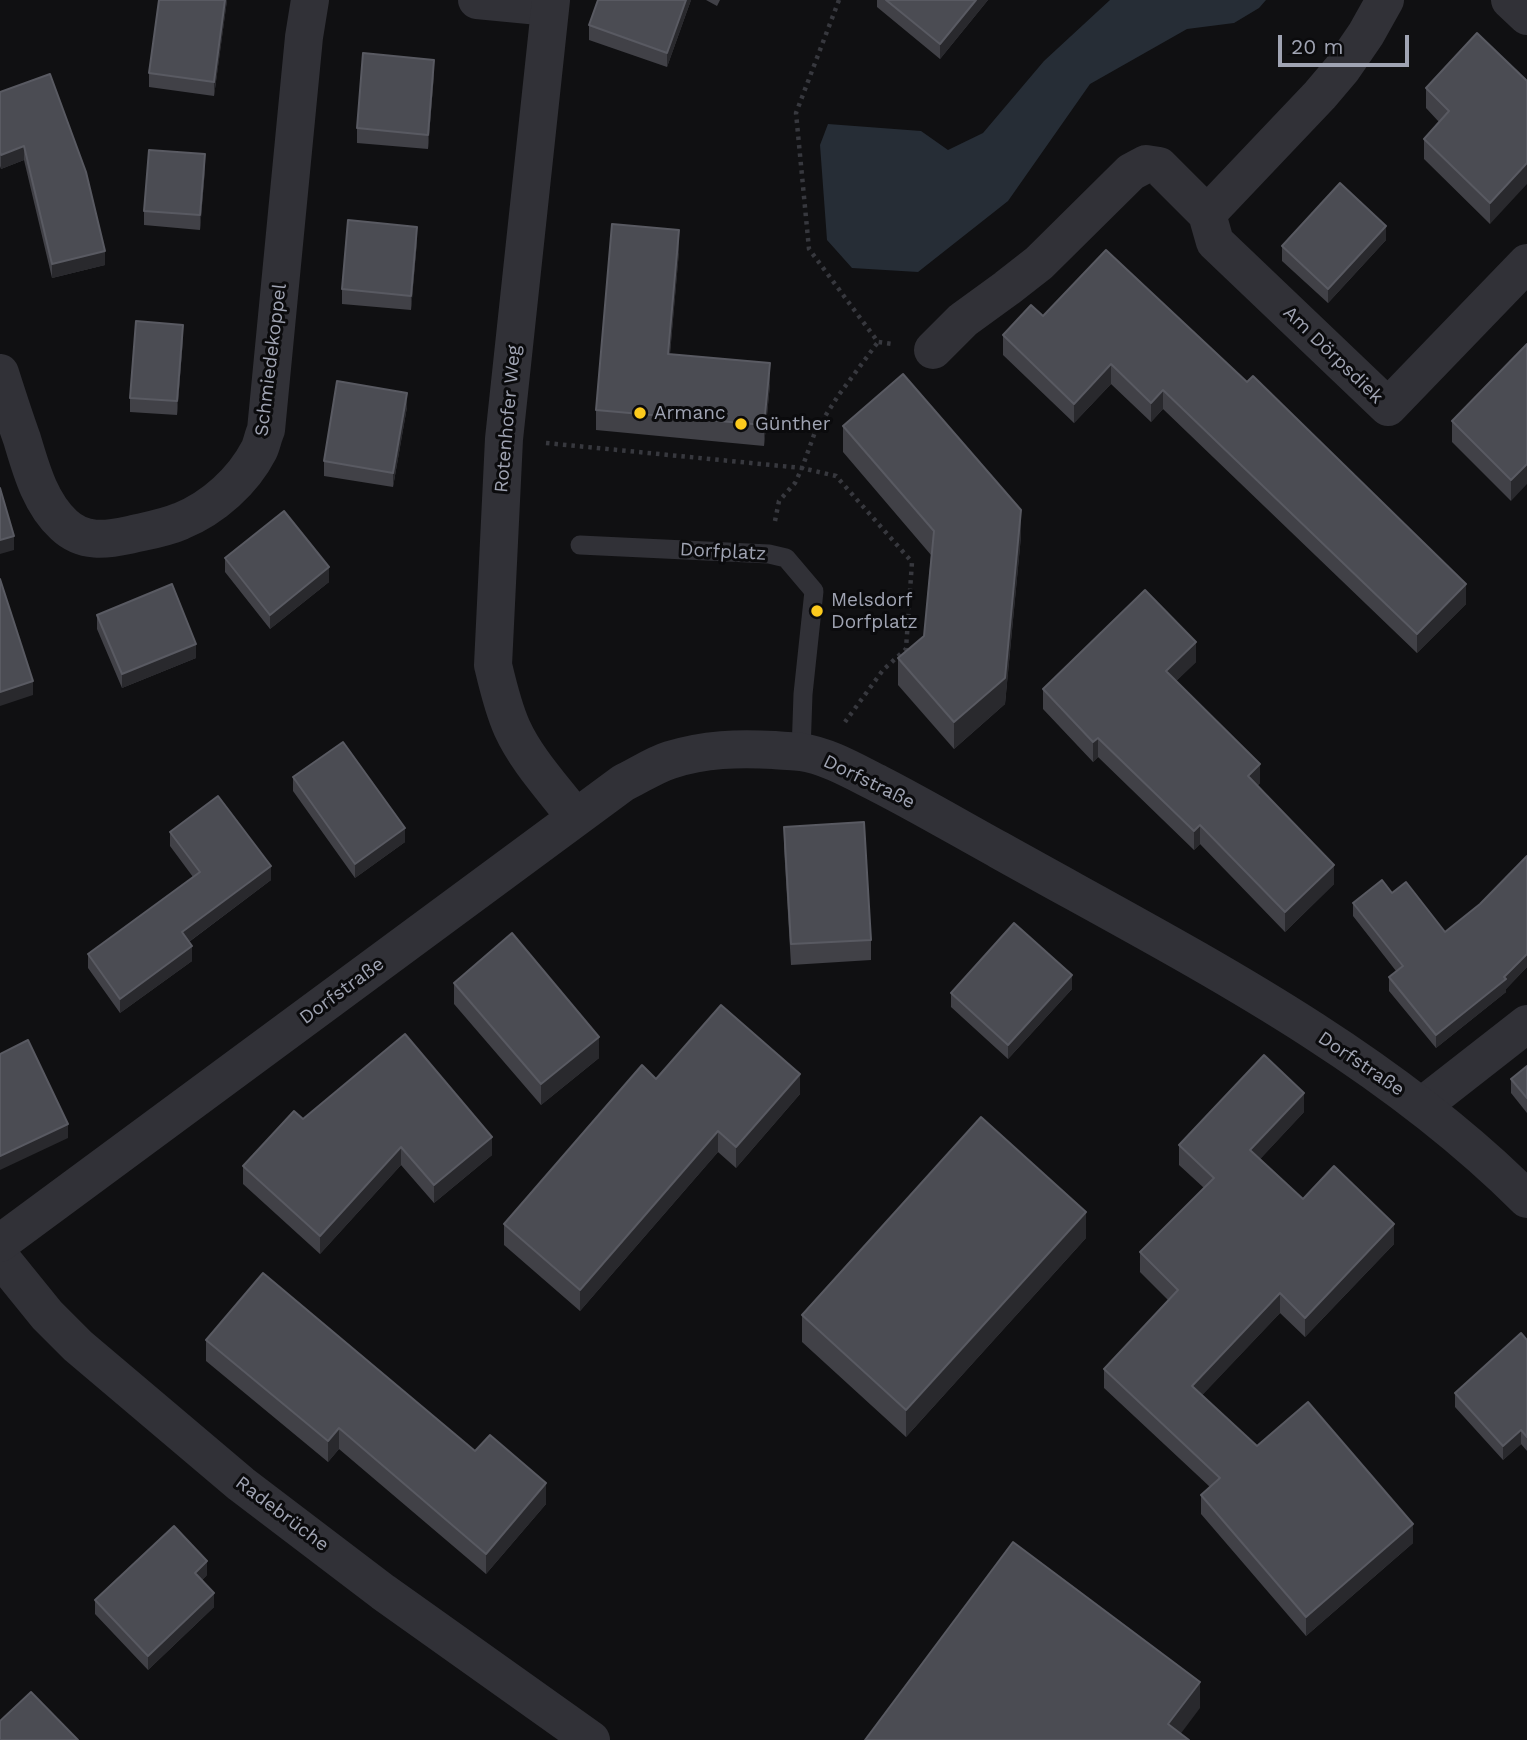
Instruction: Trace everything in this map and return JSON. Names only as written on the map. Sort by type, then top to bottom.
[{"type":"street","name":"Schmiedekoppel","points":[[0,373],[40,492],[64,525],[78,536],[99,540],[120,537],[181,521],[220,498],[248,467],[259,449],[266,429],[304,37],[310,0]]},
{"type":"street","points":[[477,0],[551,4]]},
{"type":"street","points":[[1207,214],[1328,86],[1366,34],[1385,0]]},
{"type":"street","points":[[1510,0],[1527,16]]},
{"type":"street","name":"Rotenhofer Weg","points":[[551,4],[504,439],[493,665],[501,699],[513,729],[529,757],[575,817]]},
{"type":"street","name":"Am Dörpsdiek","points":[[933,350],[963,320],[1039,263],[1131,172],[1146,164],[1159,166],[1207,214],[1216,242],[1388,407],[1527,263]]},
{"type":"street","name":"Dorfstraße","points":[[0,1243],[622,783],[667,760],[710,750],[801,752],[820,757],[858,774],[917,804],[1216,970],[1348,1054],[1422,1106],[1527,1199]]},
{"type":"street","points":[[1422,1106],[1527,1024]]},
{"type":"street","name":"Radebrüche","points":[[0,1257],[39,1305],[78,1346],[241,1484],[383,1592],[591,1740]]},
{"type":"lane","name":"Dorfplatz","points":[[580,545],[769,554],[786,558],[814,592],[803,694],[801,752]]},
{"type":"path","points":[[769,554],[779,501],[795,482],[815,432],[878,342],[808,248],[796,113],[839,0]]},
{"type":"shaded area","points":[[1110,0],[1266,0],[1259,8],[1234,23],[1187,29],[1090,84],[1008,201],[918,272],[852,268],[827,240],[820,145],[828,124],[921,131],[948,150],[983,133],[1044,61]]},
{"type":"building","points":[[159,0],[225,0],[214,82],[149,73]]},
{"type":"building","points":[[598,0],[686,0],[667,53],[589,25]]},
{"type":"building","points":[[886,0],[976,0],[940,44]]},
{"type":"building","points":[[1477,33],[1527,81],[1527,163],[1490,203],[1424,139],[1449,111],[1426,88]]},
{"type":"building","points":[[363,53],[434,60],[428,135],[357,128]]},
{"type":"building","points":[[50,74],[86,172],[105,251],[52,264],[24,146],[1,155],[0,152],[0,92]]},
{"type":"building","points":[[149,150],[205,154],[200,215],[144,211]]},
{"type":"building","points":[[1340,183],[1386,226],[1328,289],[1282,246]]},
{"type":"building","points":[[348,220],[417,227],[411,296],[342,289]]},
{"type":"building","points":[[612,224],[679,230],[668,354],[770,363],[764,425],[596,410]]},
{"type":"building","points":[[1106,250],[1247,382],[1253,376],[1466,584],[1417,634],[1163,390],[1151,403],[1111,364],[1074,404],[1003,335],[1031,305],[1043,316]]},
{"type":"building","points":[[136,321],[183,325],[177,401],[130,398]]},
{"type":"building","points":[[1527,344],[1527,464],[1511,480],[1452,421]]},
{"type":"building","points":[[903,374],[1021,510],[1005,678],[954,722],[898,658],[924,636],[934,531],[843,426]]},
{"type":"building","points":[[337,381],[407,393],[393,473],[324,461]]},
{"type":"building","points":[[0,488],[14,536],[0,540]]},
{"type":"building","points":[[284,511],[329,567],[270,615],[225,558]]},
{"type":"building","points":[[0,579],[33,681],[0,692]]},
{"type":"building","points":[[172,584],[196,644],[122,674],[97,615]]},
{"type":"building","points":[[1145,590],[1196,642],[1166,671],[1260,764],[1248,776],[1334,865],[1285,912],[1200,825],[1194,831],[1098,738],[1093,742],[1043,689]]},
{"type":"building","points":[[343,742],[405,828],[355,864],[293,777]]},
{"type":"building","points":[[218,796],[271,866],[182,932],[192,946],[120,999],[88,954],[200,872],[170,832]]},
{"type":"building","points":[[864,822],[871,940],[791,944],[784,827]]},
{"type":"building","points":[[1527,856],[1527,954],[1504,977],[1506,979],[1436,1035],[1389,977],[1403,966],[1353,903],[1382,880],[1392,893],[1406,882],[1445,932],[1480,904]]},
{"type":"building","points":[[1014,923],[1072,975],[1008,1045],[951,993]]},
{"type":"building","points":[[512,933],[599,1037],[541,1084],[454,983]]},
{"type":"building","points":[[721,1005],[800,1074],[736,1147],[718,1131],[580,1290],[504,1224],[642,1065],[656,1079]]},
{"type":"building","points":[[405,1034],[492,1137],[434,1185],[401,1147],[320,1236],[243,1166],[294,1111],[303,1119]]},
{"type":"building","points":[[28,1040],[68,1124],[0,1156],[0,1054]]},
{"type":"building","points":[[1264,1055],[1304,1093],[1250,1150],[1303,1199],[1334,1166],[1394,1224],[1305,1318],[1280,1293],[1192,1386],[1257,1446],[1308,1402],[1413,1524],[1306,1617],[1201,1495],[1220,1478],[1104,1369],[1178,1290],[1140,1252],[1214,1178],[1179,1145]]},
{"type":"building","points":[[1527,1066],[1527,1098],[1511,1079]]},
{"type":"building","points":[[981,1117],[1086,1212],[906,1410],[802,1315]]},
{"type":"building","points":[[263,1273],[475,1451],[490,1435],[546,1483],[486,1554],[339,1428],[328,1441],[206,1340]]},
{"type":"building","points":[[1521,1333],[1527,1340],[1527,1437],[1521,1430],[1503,1446],[1455,1393]]},
{"type":"building","points":[[174,1526],[207,1561],[195,1573],[214,1593],[148,1656],[95,1600]]},
{"type":"building","points":[[1013,1542],[1200,1682],[1168,1724],[1189,1740],[865,1740]]},
{"type":"building","points":[[31,1692],[78,1740],[0,1740],[0,1721]]},
{"type":"place","name":"Armanc","points":[[640,413]]},
{"type":"place","name":"Günther","points":[[741,424]]},
{"type":"place","name":"Melsdorf Dorfplatz","points":[[817,611]]}]
